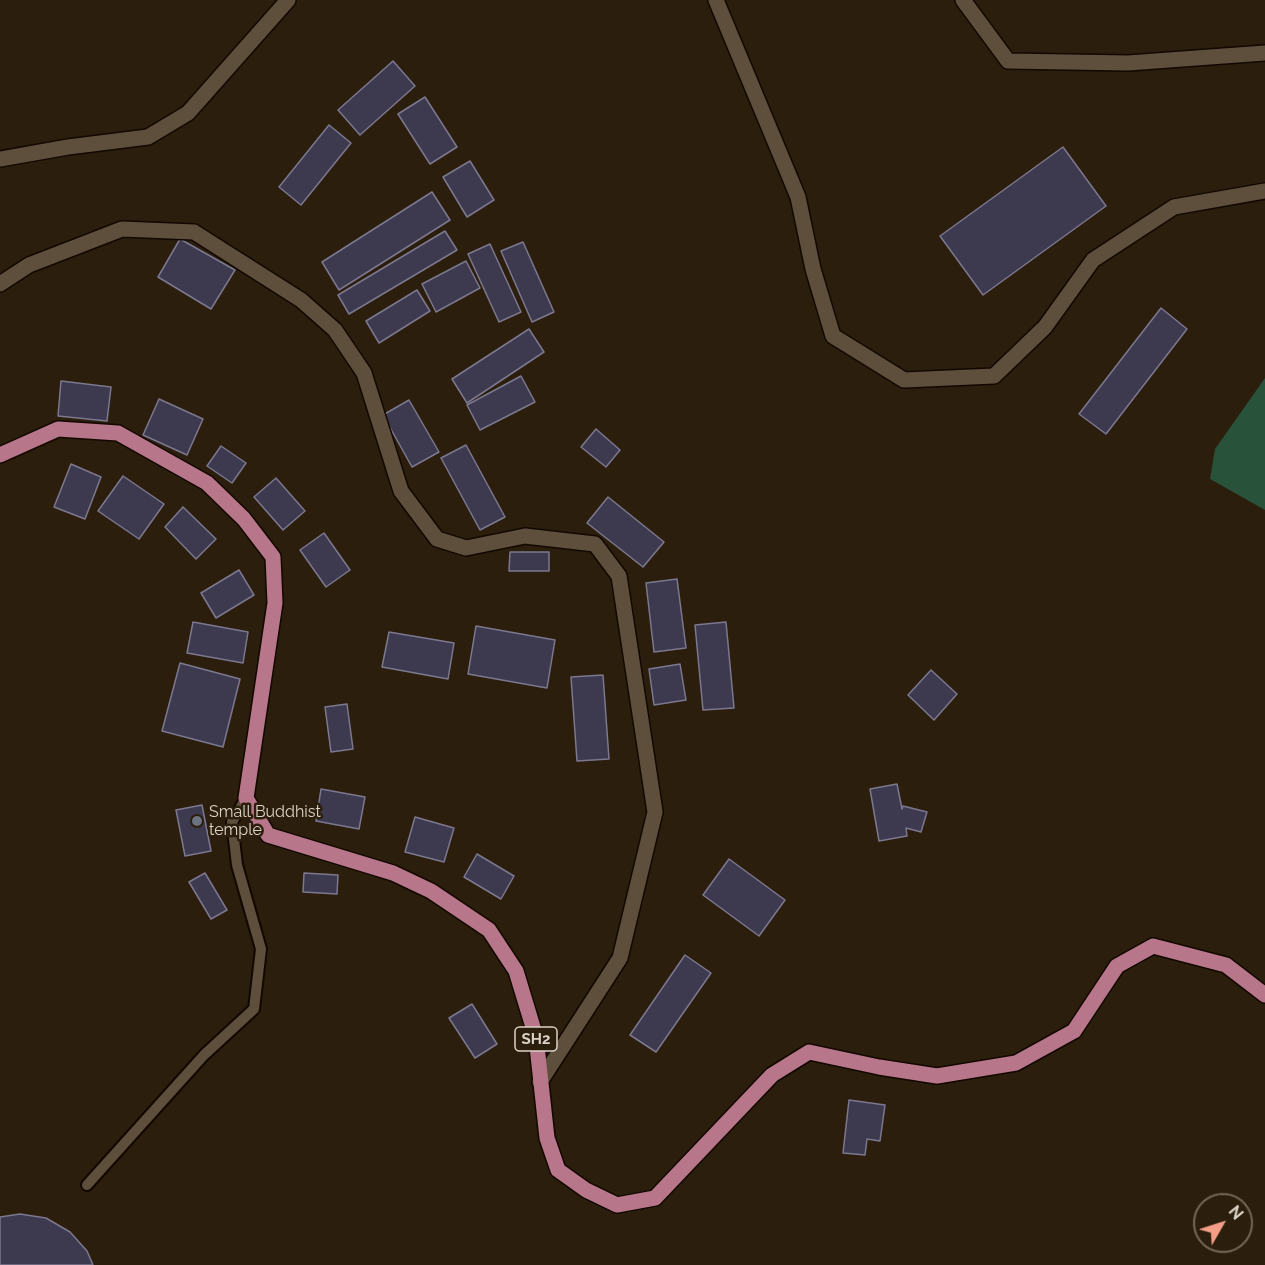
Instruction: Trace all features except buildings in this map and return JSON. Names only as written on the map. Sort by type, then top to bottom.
[{"type":"main road","points":[[0,455],[58,429],[118,433],[207,483],[244,519],[273,556],[275,603],[246,798]]},
{"type":"main road","name":"SH2","points":[[246,798],[268,835],[393,873],[431,891],[489,930],[516,972],[536,1038],[547,1138],[558,1170],[586,1190],[617,1205],[655,1198],[772,1075],[809,1052],[879,1067],[937,1076],[1016,1064],[1074,1032],[1117,966],[1153,946],[1226,965],[1265,995]]},
{"type":"street","points":[[0,159],[68,147],[148,137],[188,112],[288,0]]},
{"type":"street","points":[[716,0],[798,196],[813,269],[833,336],[904,380],[994,376],[1045,327],[1093,260],[1174,207],[1265,190]]},
{"type":"street","points":[[963,0],[1008,61],[1128,63],[1265,53]]},
{"type":"street","points":[[0,284],[29,265],[122,229],[194,232],[301,300],[336,330],[364,374],[401,491],[437,539],[466,548],[525,536],[595,544],[618,576],[655,812],[620,958],[540,1082]]},
{"type":"lane","points":[[87,1185],[204,1054],[254,1009],[261,949],[237,865],[232,822],[246,798]]},
{"type":"green space","points":[[1265,378],[1265,510],[1210,479],[1215,449]]},
{"type":"place","name":"Small Buddhist temple","points":[[197,821]]}]
